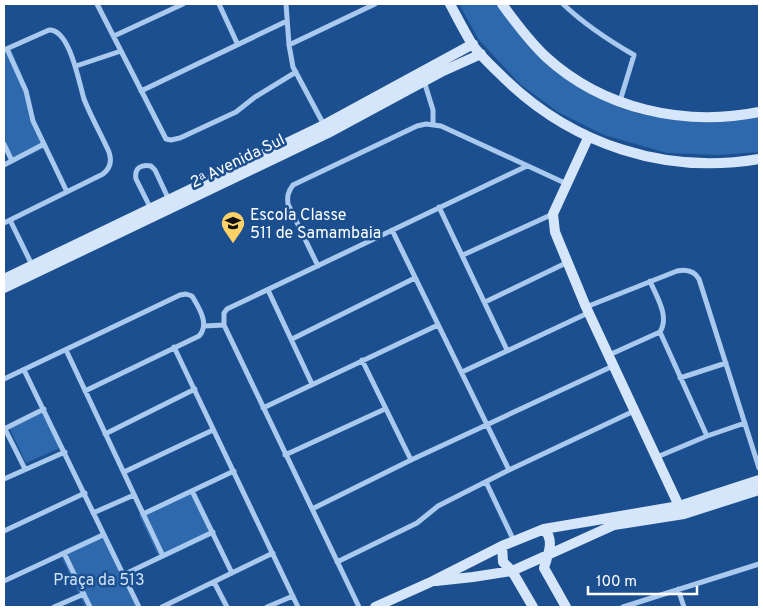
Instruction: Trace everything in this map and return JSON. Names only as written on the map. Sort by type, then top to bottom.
[{"type":"street","points":[[98,4],[164,138],[171,140],[180,138],[236,112],[255,97],[296,72]]},
{"type":"street","points":[[114,36],[183,4]]},
{"type":"street","points":[[219,4],[237,44]]},
{"type":"street","points":[[286,4],[289,45],[293,67],[326,129]]},
{"type":"street","points":[[289,45],[375,4]]},
{"type":"street","points":[[450,4],[473,44],[520,94],[552,117],[588,138],[655,159],[706,163],[759,159]]},
{"type":"street","points":[[502,4],[518,27],[546,57],[570,75],[595,90],[620,101],[651,112],[701,118],[759,112]]},
{"type":"street","points":[[563,4],[583,23],[634,55],[620,101]]},
{"type":"street","points":[[141,91],[287,21]]},
{"type":"street","points":[[4,223],[67,192],[108,171],[111,161],[109,152],[84,100],[76,66],[60,34],[50,30],[6,49],[26,91],[33,121],[67,192]]},
{"type":"street","name":"2ᵃ Avenida Sul","points":[[4,279],[170,200],[326,129],[473,44]]},
{"type":"street","points":[[76,66],[121,51]]},
{"type":"street","name":"2ᵃ Avenida Sul","points":[[4,288],[481,54]]},
{"type":"street","points":[[424,81],[433,110],[433,124]]},
{"type":"street","points":[[318,266],[288,204],[287,197],[293,185],[417,126],[433,124],[441,126],[567,184]]},
{"type":"street","points":[[588,138],[553,214],[555,232],[566,263],[587,310],[679,506]]},
{"type":"street","points":[[4,144],[12,161]]},
{"type":"street","points":[[4,164],[44,144]]},
{"type":"street","points":[[152,209],[136,179],[136,169],[141,166],[151,166],[155,170],[170,200]]},
{"type":"street","points":[[358,607],[224,325],[224,313],[227,309],[527,166]]},
{"type":"street","points":[[439,207],[507,350]]},
{"type":"street","points":[[463,255],[553,214]]},
{"type":"street","points":[[10,220],[32,265]]},
{"type":"street","points":[[392,230],[508,470]]},
{"type":"street","points":[[485,302],[566,263]]},
{"type":"street","points":[[462,372],[650,281],[684,270],[694,272],[698,275],[759,468]]},
{"type":"street","points":[[292,339],[416,278]]},
{"type":"street","points":[[608,355],[660,332],[664,327],[664,318],[650,281]]},
{"type":"street","points":[[268,290],[312,384]]},
{"type":"street","points":[[4,380],[184,294],[192,296],[203,318],[204,326],[199,336],[85,391]]},
{"type":"street","points":[[204,326],[224,325]]},
{"type":"street","points":[[263,408],[438,325]]},
{"type":"street","points":[[660,332],[707,436]]},
{"type":"street","points":[[174,348],[298,607]]},
{"type":"street","points":[[66,350],[163,556]]},
{"type":"street","points":[[362,360],[411,460]]},
{"type":"street","points":[[680,378],[726,363]]},
{"type":"street","points":[[312,509],[486,424],[613,366]]},
{"type":"street","points":[[24,370],[139,607]]},
{"type":"street","points":[[105,434],[195,389]]},
{"type":"street","points":[[25,469],[4,429],[44,409]]},
{"type":"street","points":[[285,455],[385,409]]},
{"type":"street","points":[[337,562],[417,523],[438,506],[508,470],[634,411]]},
{"type":"street","points":[[657,457],[707,436],[745,423]]},
{"type":"street","points":[[124,472],[213,430]]},
{"type":"street","points":[[4,479],[65,452]]},
{"type":"street","points":[[143,514],[234,471]]},
{"type":"street","points":[[375,607],[433,581],[514,540],[544,528],[679,506],[759,480]]},
{"type":"street","points":[[486,482],[514,540]]},
{"type":"street","points":[[433,581],[473,578],[512,571],[614,525],[684,514],[759,490]]},
{"type":"street","points":[[192,492],[232,573]]},
{"type":"street","points":[[4,531],[84,493]]},
{"type":"street","points":[[93,512],[134,494]]},
{"type":"street","points":[[544,528],[551,541],[544,568],[566,607]]},
{"type":"street","points":[[123,575],[213,532]]},
{"type":"street","points":[[4,581],[103,535]]},
{"type":"street","points":[[502,546],[503,562],[512,571],[533,607]]},
{"type":"street","points":[[64,553],[90,607]]},
{"type":"street","points":[[162,607],[274,554]]},
{"type":"street","points":[[623,607],[759,564]]},
{"type":"street","points":[[214,582],[227,607]]},
{"type":"street","points":[[678,590],[684,607]]},
{"type":"street","points":[[54,607],[84,594]]},
{"type":"street","points":[[267,607],[293,596]]},
{"type":"green space","points":[[459,4],[499,4],[518,31],[607,100],[640,114],[674,119],[759,117],[759,152],[718,155],[667,153],[604,135],[558,112],[520,84],[479,40]]},
{"type":"green space","points":[[10,47],[25,83],[29,110],[47,147],[10,164],[4,150],[4,50]]},
{"type":"green space","points":[[44,410],[62,447],[26,463],[9,427]]},
{"type":"green space","points":[[195,490],[216,534],[160,560],[139,515]]},
{"type":"green space","name":"Praça da 513","points":[[104,531],[141,607],[85,607],[59,552]]},
{"type":"place","name":"Escola Classe 511 de Samambaia","points":[[233,244]]}]
